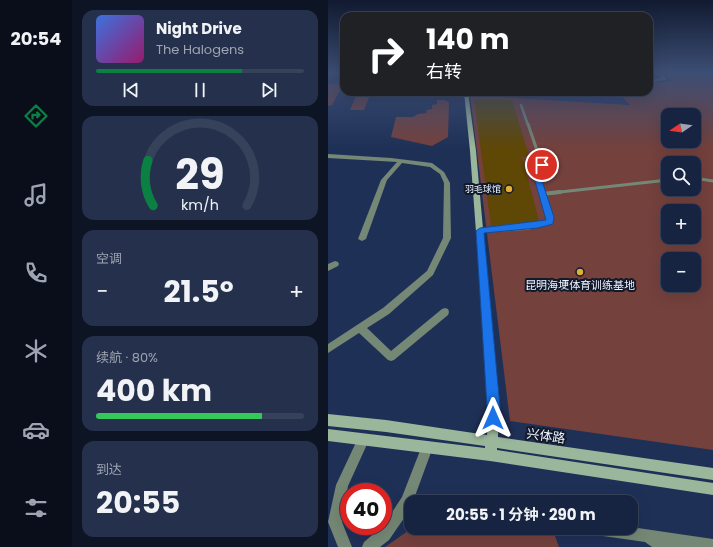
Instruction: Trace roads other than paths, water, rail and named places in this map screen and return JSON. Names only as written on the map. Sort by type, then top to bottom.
[{"type":"street","points":[[467,98],[473,151],[494,407],[490,455]]},
{"type":"street","points":[[328,349],[386,311],[430,273],[447,238],[447,183],[442,173],[432,165],[401,161],[329,157]]},
{"type":"street","points":[[362,239],[384,180],[401,161]]},
{"type":"street","points":[[328,268],[335,264]]},
{"type":"street","points":[[360,328],[391,357],[445,312]]},
{"type":"street","name":"兴体路","points":[[328,420],[386,426],[713,474]]},
{"type":"street","points":[[328,435],[490,455],[510,460],[713,489]]},
{"type":"street","points":[[345,547],[335,522],[342,485],[363,440]]},
{"type":"street","points":[[414,495],[427,447]]},
{"type":"street","points":[[369,547],[384,535],[404,511]]},
{"type":"street","points":[[638,535],[713,546]]},
{"type":"street","points":[[647,536],[664,547]]},
{"type":"lane","points":[[480,231],[547,224],[550,222],[550,217],[538,181],[542,165],[521,106]]},
{"type":"lane","points":[[701,180],[712,182]]},
{"type":"lane","points":[[542,194],[661,181]]},
{"type":"place","name":"羽毛球馆","points":[[509,189]]},
{"type":"place","name":"昆明海埂体育训练基地","points":[[580,272]]}]
